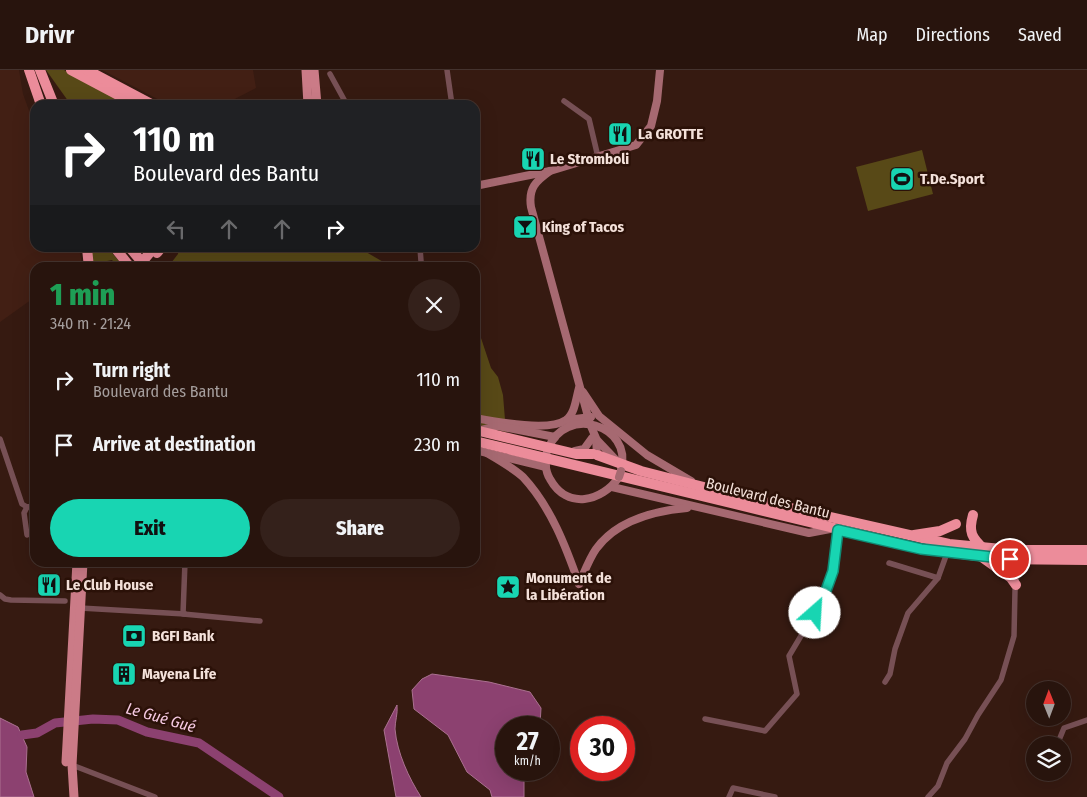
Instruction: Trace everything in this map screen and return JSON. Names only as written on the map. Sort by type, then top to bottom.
[{"type":"highway","points":[[29,70],[39,100]]},
{"type":"highway","points":[[40,70],[52,100]]},
{"type":"highway","points":[[71,70],[128,100]]},
{"type":"highway","points":[[87,70],[144,100]]},
{"type":"highway","points":[[118,252],[126,262]]},
{"type":"highway","points":[[146,262],[155,252]]},
{"type":"highway","name":"Boulevard des Bantu","points":[[480,435],[547,457],[609,474],[621,471],[642,471],[699,491],[983,553],[1018,559],[1087,560]]},
{"type":"highway","name":"Boulevard des Bantu","points":[[480,436],[506,448],[547,457],[570,452],[621,471],[699,491],[834,530],[921,549],[947,553],[1087,550]]},
{"type":"highway","points":[[547,457],[594,460],[699,491]]},
{"type":"highway","points":[[973,515],[971,534],[975,541],[983,553],[1011,578],[1016,585]]},
{"type":"highway","points":[[910,536],[940,531],[956,524]]},
{"type":"main road","points":[[306,70],[308,100]]},
{"type":"main road","points":[[314,70],[317,100]]},
{"type":"main road","points":[[480,185],[520,178],[636,145],[647,133],[656,109],[660,70]]},
{"type":"main road","points":[[550,170],[535,182],[531,191],[533,218],[594,438],[594,460]]},
{"type":"main road","points":[[520,178],[531,191]]},
{"type":"main road","points":[[567,420],[573,410],[580,386]]},
{"type":"main road","points":[[580,386],[599,416],[647,455],[699,491]]},
{"type":"main road","points":[[480,419],[548,426],[567,420],[590,423],[608,432],[617,441],[622,453],[621,471],[612,487],[603,495],[591,499],[579,499],[567,496],[550,479],[547,457],[555,437],[571,425],[590,423],[605,420]]},
{"type":"main road","points":[[480,433],[498,426],[555,437]]},
{"type":"main road","points":[[570,452],[584,449],[594,438]]},
{"type":"main road","points":[[594,438],[610,456],[642,471]]},
{"type":"main road","points":[[480,451],[547,457]]},
{"type":"main road","points":[[488,453],[522,476],[544,505],[567,551],[579,584],[595,550],[613,532],[640,516],[668,509],[694,507]]},
{"type":"main road","points":[[612,487],[809,533],[834,530]]},
{"type":"main road","points":[[77,567],[74,595],[77,608]]},
{"type":"main road","points":[[68,797],[77,608],[82,567]]},
{"type":"main road","points":[[74,595],[65,600],[77,608]]},
{"type":"main road","points":[[70,733],[74,797]]},
{"type":"street","points":[[447,70],[451,100]]},
{"type":"street","points":[[330,74],[344,100]]},
{"type":"street","points":[[564,101],[590,119],[598,157]]},
{"type":"street","points":[[420,252],[421,261]]},
{"type":"street","points":[[0,439],[21,502],[27,507],[30,507]]},
{"type":"street","points":[[27,507],[24,513],[27,535]]},
{"type":"street","points":[[704,719],[765,731],[795,698],[797,686],[790,656],[823,599],[833,571],[834,530]]},
{"type":"street","points":[[885,682],[890,674],[895,649],[908,613],[938,578],[947,553]]},
{"type":"street","points":[[928,797],[938,786],[947,763],[1001,680],[1013,641],[1018,559]]},
{"type":"street","points":[[889,563],[938,578]]},
{"type":"street","points":[[184,614],[185,567]]},
{"type":"street","points":[[0,595],[11,600],[65,600]]},
{"type":"street","points":[[77,608],[184,614],[260,621]]},
{"type":"street","points":[[1061,736],[1064,728],[1087,720]]},
{"type":"street","points":[[72,765],[137,794],[155,797]]},
{"type":"street","points":[[728,797],[733,788],[775,797]]},
{"type":"shaded area","points":[[0,70],[19,70],[23,94],[30,113],[30,252],[80,252],[82,262],[30,262],[30,301],[0,322]]},
{"type":"shaded area","points":[[46,70],[64,70],[121,100],[67,100]]},
{"type":"shaded area","points":[[102,70],[253,70],[256,88],[233,100],[159,100]]},
{"type":"shaded area","points":[[922,150],[933,194],[868,211],[856,167]]},
{"type":"shaded area","points":[[91,252],[111,252],[120,262],[114,262],[112,260],[92,262]]},
{"type":"shaded area","points":[[178,252],[366,252],[383,262],[172,262]]},
{"type":"shaded area","points":[[480,335],[491,368],[498,377],[503,395],[506,432],[480,425]]},
{"type":"shaded area","points":[[432,674],[489,682],[530,692],[541,708],[541,716],[495,716],[495,781],[524,781],[524,797],[492,797],[490,790],[467,772],[448,735],[414,709],[412,690],[422,679]]},
{"type":"shaded area","points":[[397,705],[395,729],[398,747],[412,782],[421,797],[396,797],[384,730]]},
{"type":"shaded area","points":[[0,718],[18,727],[27,747],[26,772],[34,797],[0,797]]},
{"type":"waterway","name":"Le Gué Gué","points":[[22,735],[37,733],[55,723],[93,719],[118,720],[147,732],[199,743],[279,797]]},
{"type":"place","name":"La GROTTE","points":[[620,134]]},
{"type":"place","name":"Le Stromboli","points":[[533,159]]},
{"type":"place","name":"T.De.Sport","points":[[902,179]]},
{"type":"place","name":"King of Tacos","points":[[525,227]]},
{"type":"place","name":"Le Club House","points":[[49,585]]},
{"type":"place","name":"Monument de la Libération","points":[[508,587]]},
{"type":"place","name":"BGFI Bank","points":[[134,636]]},
{"type":"place","name":"Mayena Life","points":[[124,674]]},
{"type":"route","points":[[815,613],[820,606],[833,571],[838,530],[921,549],[1010,559]]}]
